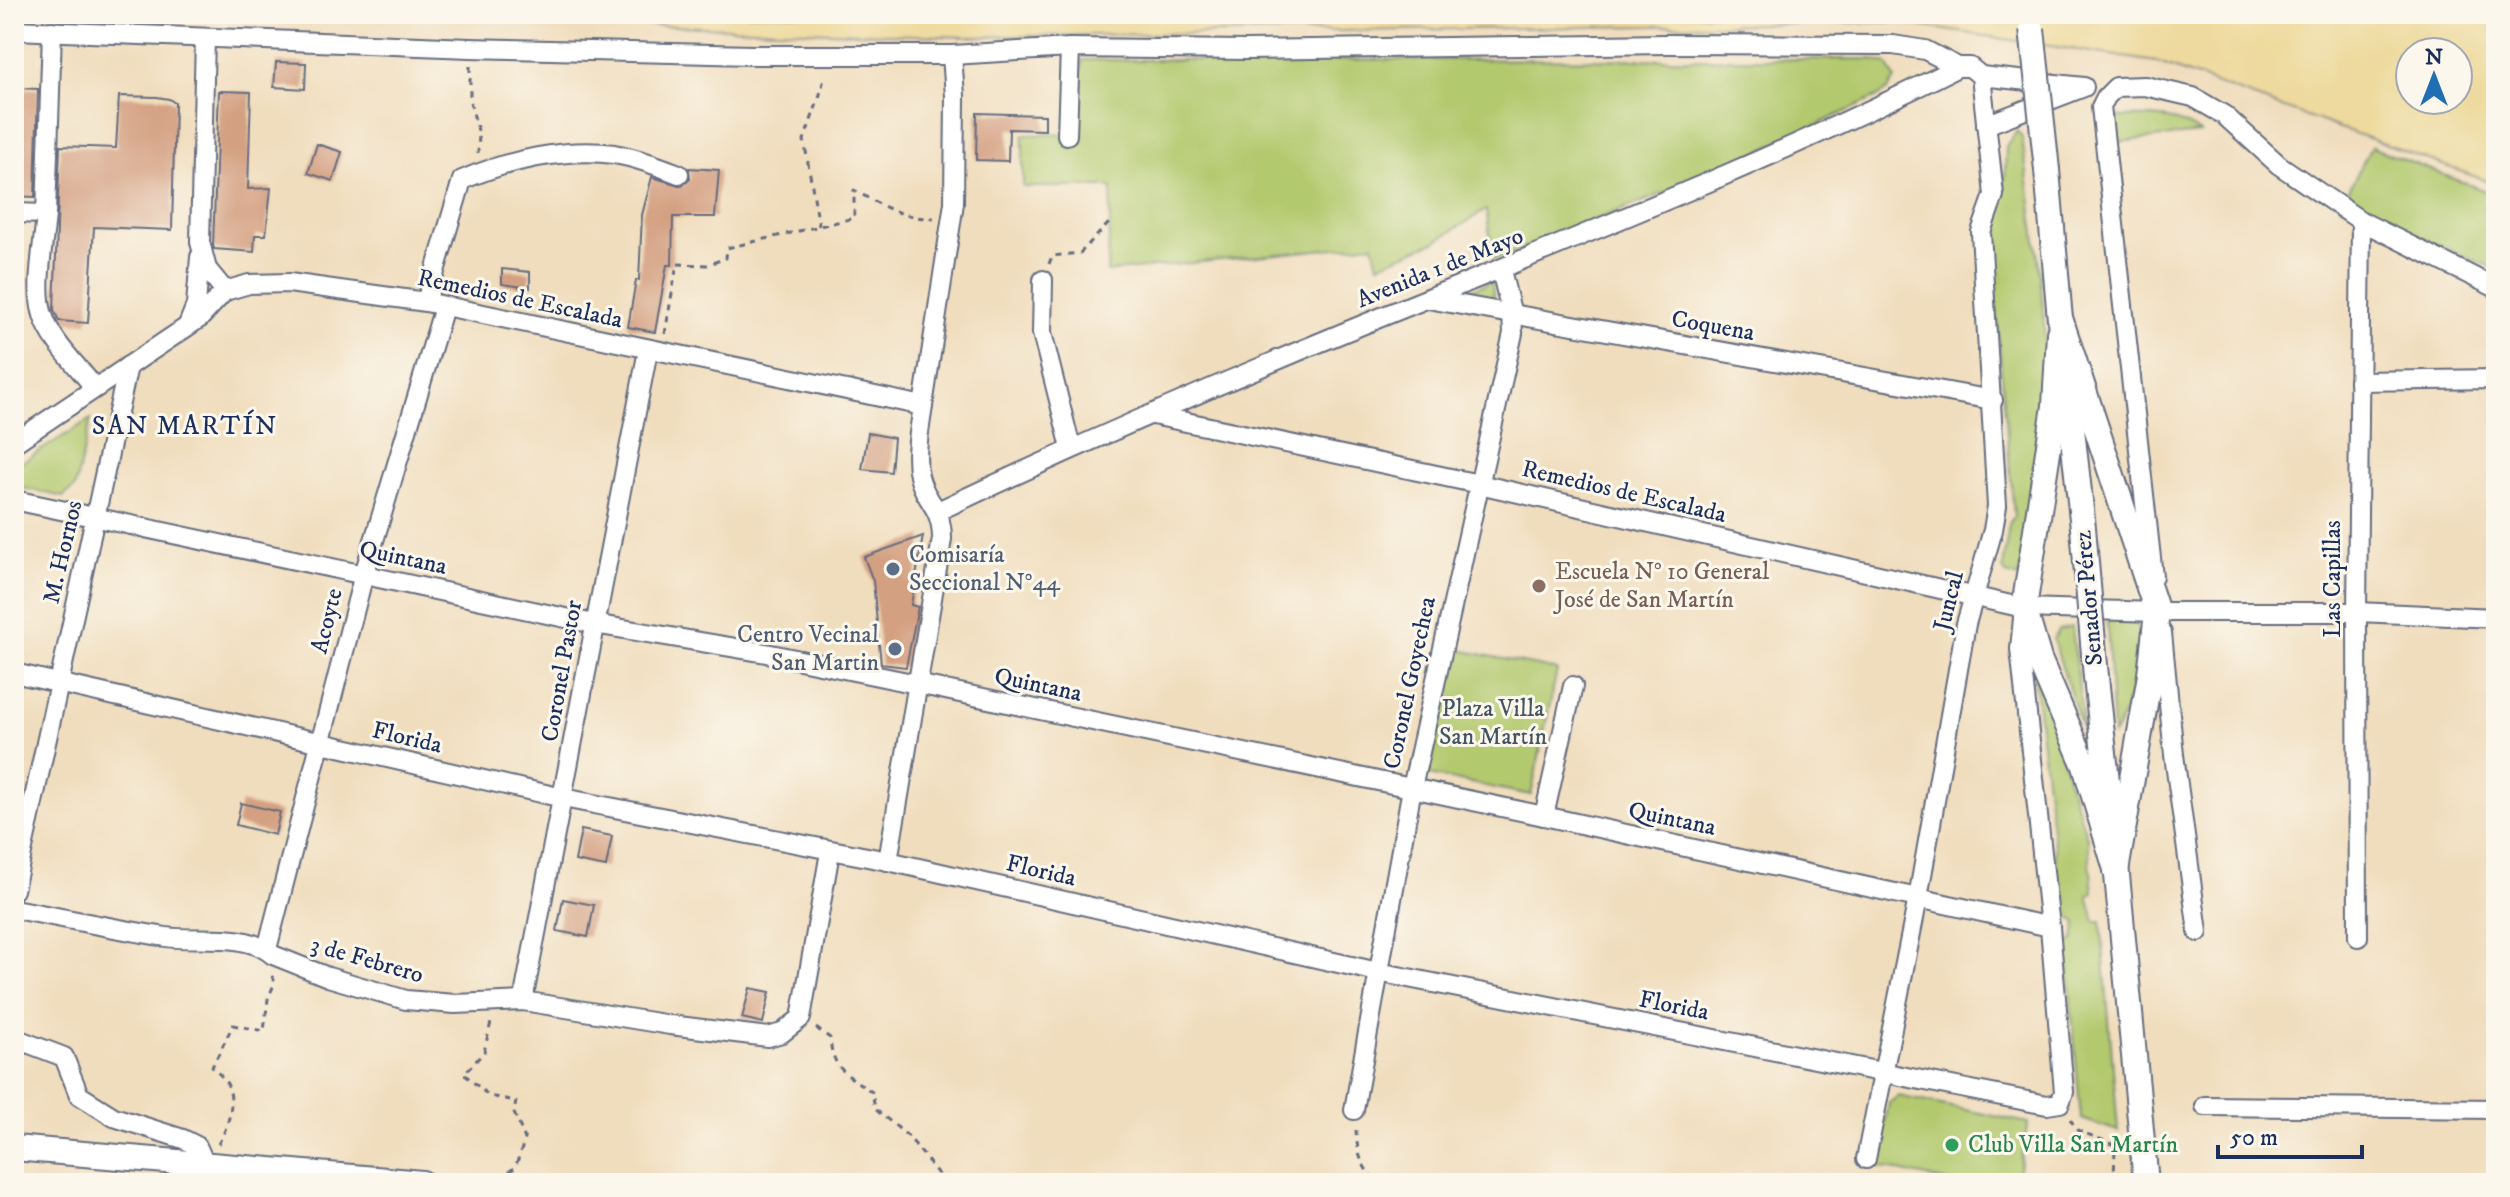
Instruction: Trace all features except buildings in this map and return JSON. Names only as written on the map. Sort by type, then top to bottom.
[{"type":"main road","name":"Senador Pérez","points":[[2030,14],[2146,1183]]},
{"type":"main road","points":[[2060,318],[2157,612],[2150,675],[2116,871]]},
{"type":"main road","points":[[2060,318],[2055,406],[2024,608],[2039,659],[2085,766],[2116,871]]},
{"type":"main road","points":[[14,1148],[204,1174],[422,1183]]},
{"type":"street","points":[[14,30],[470,48],[827,55],[952,55],[1070,48],[1247,50],[1665,44],[1893,45],[1925,50],[1958,67],[1970,67],[1981,76],[2084,87],[2145,86],[2193,97],[2224,115],[2279,165],[2361,221],[2496,288]]},
{"type":"street","points":[[52,31],[40,301],[50,330],[94,387]]},
{"type":"street","points":[[188,325],[196,305],[200,281],[205,38]]},
{"type":"street","points":[[1067,135],[1070,48]]},
{"type":"street","points":[[888,861],[942,539],[938,511],[918,475],[923,406],[954,203],[955,96],[952,55]]},
{"type":"street","name":"Avenida 1 de Mayo","points":[[938,511],[1071,448],[1501,270],[1860,116],[1958,67]]},
{"type":"street","name":"Juncal","points":[[1866,1159],[1918,898],[1973,595],[1997,506],[1981,232],[1994,195],[1981,76]]},
{"type":"street","points":[[1986,125],[2084,87]]},
{"type":"street","points":[[2116,87],[2101,107],[2157,612],[2162,628],[2174,755],[2198,932]]},
{"type":"street","points":[[462,180],[511,162],[575,153],[618,155],[643,160],[679,174]]},
{"type":"street","name":"Acoyte","points":[[267,949],[435,305],[462,180]]},
{"type":"street","points":[[14,213],[46,214]]},
{"type":"street","name":"Las Capillas","points":[[2358,937],[2361,221]]},
{"type":"street","points":[[17,435],[200,318],[225,291],[207,269],[201,246]]},
{"type":"street","name":"Coronel Goyechea","points":[[1354,1110],[1412,788],[1513,333],[1501,270]]},
{"type":"street","points":[[1043,280],[1042,333],[1071,448]]},
{"type":"street","name":"Remedios de Escalada","points":[[225,291],[249,284],[289,283],[435,305],[923,406]]},
{"type":"street","name":"Coquena","points":[[1426,299],[1993,400]]},
{"type":"street","name":"Coronel Pastor","points":[[523,1001],[648,350]]},
{"type":"street","name":"M. Hornos","points":[[14,890],[128,366]]},
{"type":"street","points":[[2359,381],[2496,379]]},
{"type":"street","name":"Remedios de Escalada","points":[[1153,415],[1479,484],[2024,608],[2157,612],[2357,612],[2496,618]]},
{"type":"street","name":"Quintana","points":[[14,500],[594,624],[766,653],[917,684],[1544,816],[2050,927]]},
{"type":"street","points":[[2024,608],[2020,649],[2050,927],[2064,1092],[2060,1103]]},
{"type":"street","name":"Florida","points":[[14,673],[563,798],[888,861],[1378,972],[2047,1105],[2060,1103]]},
{"type":"street","points":[[1544,816],[1573,686]]},
{"type":"street","name":"3 de Febrero","points":[[14,909],[168,937],[241,941],[267,949],[273,955],[328,977],[406,1000],[455,1004],[523,1001],[768,1037],[782,1033],[801,1018],[830,852]]},
{"type":"street","points":[[14,1038],[64,1057],[79,1095],[114,1117],[197,1146],[204,1174]]},
{"type":"street","points":[[2205,1106],[2496,1109]]},
{"type":"path","points":[[462,180],[478,157],[479,134],[470,102],[470,48]]},
{"type":"path","points":[[819,226],[804,140],[819,98],[827,55]]},
{"type":"path","points":[[648,350],[665,336],[677,264],[707,265],[726,258],[727,248],[854,218],[854,190],[892,212],[923,219],[942,218],[954,203]]},
{"type":"path","points":[[1043,280],[1052,256],[1080,253],[1110,222]]},
{"type":"path","points":[[204,1174],[225,1132],[231,1098],[227,1083],[212,1067],[233,1025],[264,1031],[268,999],[275,982],[269,972]]},
{"type":"path","points":[[488,1183],[515,1168],[525,1139],[514,1113],[516,1101],[489,1096],[464,1074],[484,1052],[496,1004]]},
{"type":"path","points":[[830,1038],[831,1056],[844,1073],[872,1092],[875,1109],[909,1137],[938,1174],[937,1183]]},
{"type":"path","points":[[2060,1103],[2077,1130],[2115,1145],[2114,1183]]},
{"type":"path","points":[[1354,1110],[1357,1152],[1367,1174],[1379,1183]]},
{"type":"green space","points":[[1871,59],[1887,64],[1895,79],[1888,90],[1877,97],[1697,180],[1494,260],[1486,210],[1434,242],[1378,265],[1373,244],[1107,272],[1112,187],[1023,187],[1023,135],[1074,134],[1082,60]]},
{"type":"green space","points":[[2115,117],[2149,117],[2181,122],[2200,133],[2118,142]]},
{"type":"green space","points":[[2017,131],[2022,138],[2038,254],[2045,371],[2039,449],[2019,578],[2006,574],[2003,569],[2009,524],[2014,516],[1990,239],[1996,234],[2006,146]]},
{"type":"green space","points":[[2371,147],[2496,195],[2496,269],[2341,205]]},
{"type":"green space","points":[[1492,281],[1494,302],[1459,295]]},
{"type":"green space","points":[[91,419],[75,487],[63,497],[14,486],[14,467]]},
{"type":"green space","points":[[2120,616],[2131,621],[2139,631],[2141,640],[2129,699],[2113,735],[2107,622]]},
{"type":"green space","points":[[2072,627],[2084,734],[2053,639],[2060,630]]},
{"type":"green space","name":"Plaza Villa San Martín","points":[[1455,649],[1557,670],[1531,795],[1429,775]]},
{"type":"green space","points":[[2032,659],[2038,659],[2068,780],[2088,840],[2093,893],[2088,895],[2095,921],[2101,921],[2118,1131],[2081,1119],[2066,945],[2074,940],[2077,922],[2059,912]]},
{"type":"green space","name":"Club Villa San Martín","points":[[1898,1096],[2028,1123],[2016,1183],[1954,1183],[1876,1166],[1889,1103]]},
{"type":"sand","points":[[362,14],[2496,14],[2496,184],[2156,62],[1893,22],[965,37]]},
{"type":"place","name":"Comisaría Seccional N°44","points":[[893,569]]},
{"type":"place","name":"Escuela N° 10 General José de San Martín","points":[[1539,586]]},
{"type":"place","name":"Centro Vecinal San Martin","points":[[895,649]]},
{"type":"place","name":"Club Villa San Martín","points":[[1952,1145]]},
{"type":"district","name":"SAN MARTÍN","points":[[185,426]]}]
